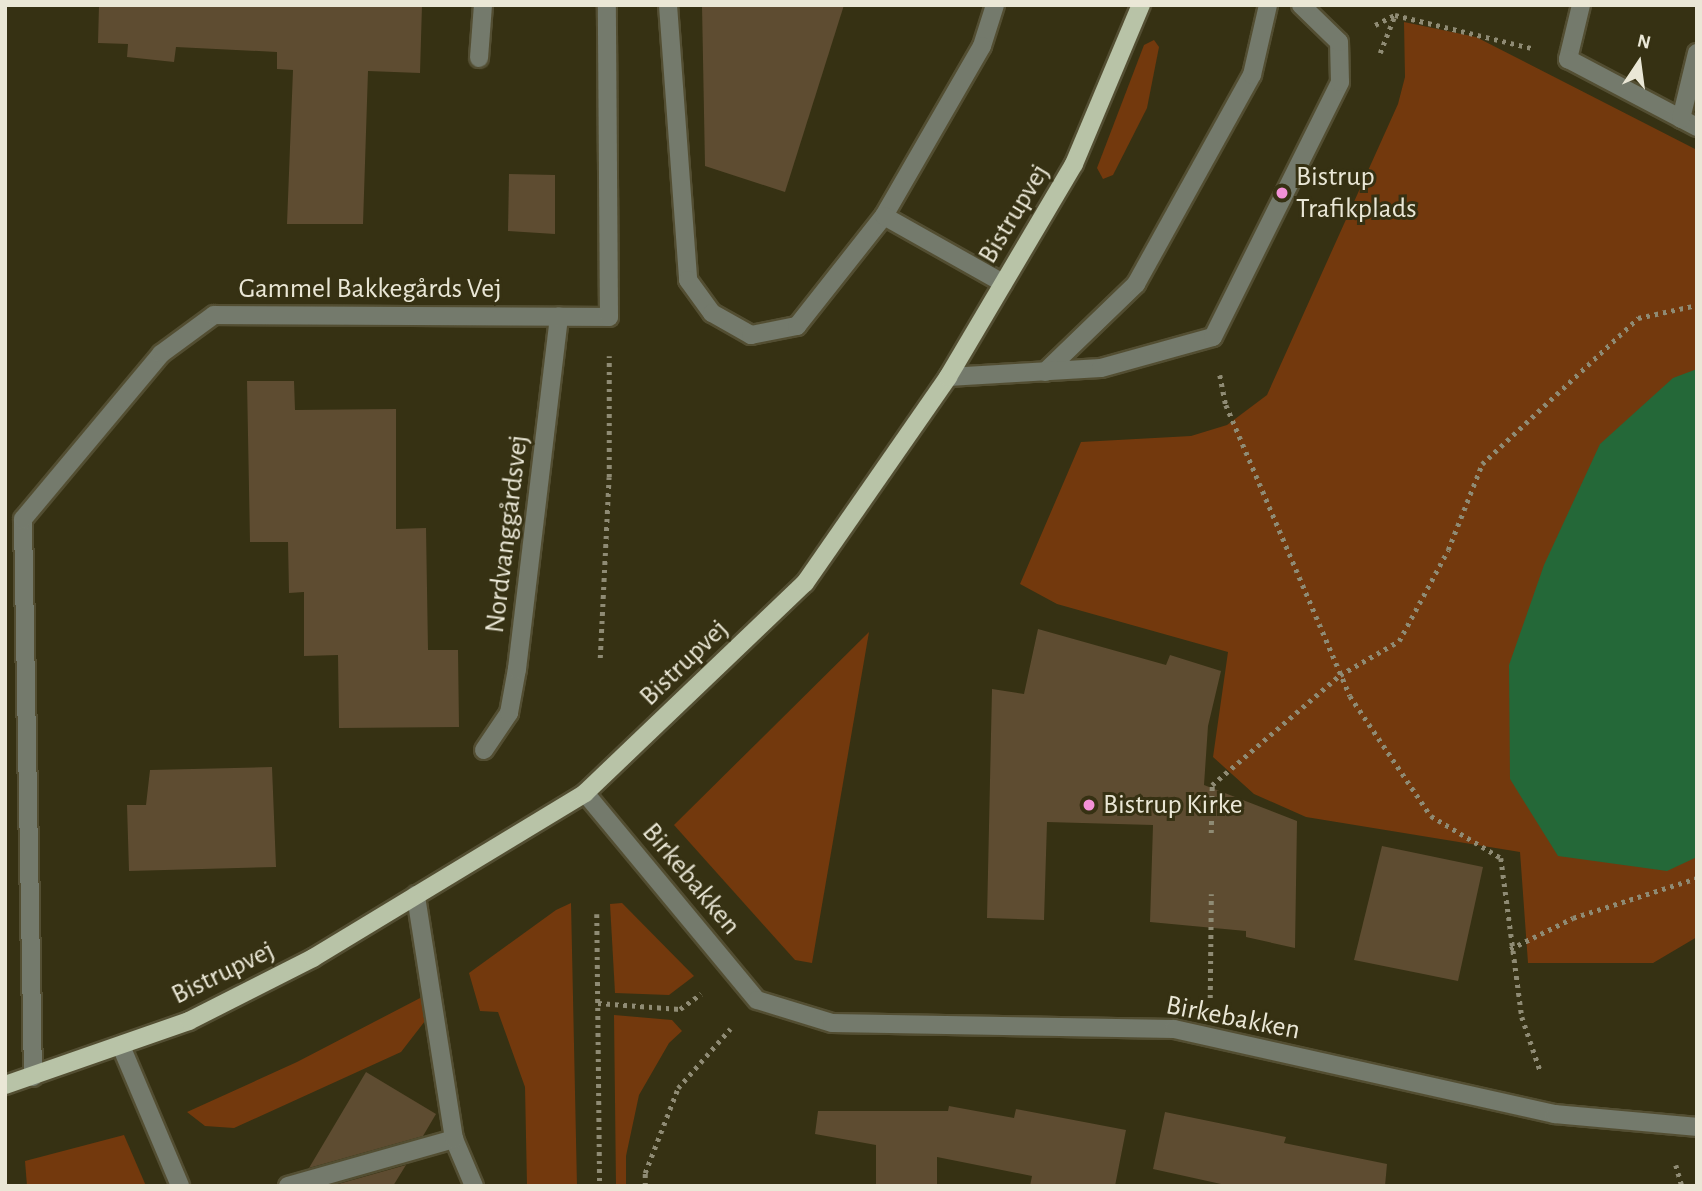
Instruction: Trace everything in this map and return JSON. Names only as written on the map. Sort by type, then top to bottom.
[{"type":"main road","name":"Bistrupvej","points":[[5,1085],[121,1046],[214,1009],[313,958],[585,793],[805,583],[948,377],[1074,164],[1141,5]]},
{"type":"street","points":[[479,58],[483,5]]},
{"type":"street","points":[[607,5],[609,317]]},
{"type":"street","points":[[668,5],[688,280],[712,313],[751,335],[797,326],[884,216],[982,46],[995,5]]},
{"type":"street","points":[[1045,372],[1136,284],[1252,75],[1268,5]]},
{"type":"street","points":[[948,377],[1101,368],[1213,337],[1340,82],[1339,42],[1301,5]]},
{"type":"street","points":[[1581,5],[1568,60],[1689,123],[1697,53]]},
{"type":"street","points":[[884,216],[1003,283]]},
{"type":"street","name":"Gammel Bakkegårds Vej","points":[[33,1077],[23,519],[161,354],[214,315],[609,317]]},
{"type":"street","name":"Nordvanggårdsvej","points":[[484,750],[509,713],[517,669],[559,316]]},
{"type":"street","name":"Birkebakken","points":[[585,793],[757,1000],[832,1023],[1174,1029],[1555,1114],[1697,1127]]},
{"type":"street","points":[[416,895],[454,1139],[474,1186]]},
{"type":"street","points":[[121,1046],[180,1186]]},
{"type":"street","points":[[288,1186],[454,1139]]},
{"type":"path","points":[[1395,15],[1475,31],[1568,60]]},
{"type":"path","points":[[1211,833],[1212,785],[1340,675],[1399,641],[1448,551],[1482,464],[1638,318],[1697,305]]},
{"type":"path","points":[[600,659],[609,477],[609,317]]},
{"type":"path","points":[[1213,337],[1226,405],[1340,675],[1432,816],[1501,858],[1510,949],[1522,1017],[1555,1114]]},
{"type":"path","points":[[1510,949],[1573,918],[1697,878]]},
{"type":"path","points":[[1210,1037],[1211,894]]},
{"type":"path","points":[[597,914],[600,1186]]},
{"type":"path","points":[[598,1003],[680,1009],[733,970]]},
{"type":"path","points":[[645,1186],[645,1173],[678,1087],[757,1000]]},
{"type":"shaded area","points":[[1404,22],[1476,37],[1697,150],[1697,937],[1653,963],[1528,963],[1520,852],[1306,817],[1254,794],[1213,757],[1228,652],[1057,604],[1020,584],[1081,442],[1191,436],[1227,425],[1267,395],[1398,104],[1405,77]]},
{"type":"shaded area","points":[[1154,40],[1159,47],[1147,108],[1113,175],[1103,179],[1097,168],[1144,45]]},
{"type":"shaded area","points":[[1697,369],[1697,857],[1667,871],[1558,856],[1510,779],[1509,665],[1544,565],[1600,444],[1673,378]]},
{"type":"shaded area","points":[[869,632],[812,963],[795,960],[674,825]]},
{"type":"shaded area","points":[[571,903],[577,1186],[527,1186],[525,1087],[498,1012],[480,1011],[469,973],[556,910]]},
{"type":"shaded area","points":[[622,903],[694,976],[669,995],[615,993],[610,904]]},
{"type":"shaded area","points":[[424,996],[428,1006],[425,1021],[401,1052],[234,1128],[205,1126],[187,1112],[297,1062]]},
{"type":"shaded area","points":[[614,1015],[672,1020],[682,1031],[669,1043],[639,1095],[626,1156],[626,1186],[616,1186]]},
{"type":"shaded area","points":[[124,1135],[146,1186],[27,1186],[25,1161]]},
{"type":"building","points":[[99,5],[422,5],[420,73],[368,71],[363,224],[287,224],[293,70],[277,69],[277,52],[176,47],[174,62],[127,57],[128,44],[98,43]]},
{"type":"building","points":[[702,5],[844,5],[785,192],[705,166]]},
{"type":"building","points":[[509,174],[555,175],[555,234],[508,231]]},
{"type":"building","points":[[247,381],[294,381],[295,410],[396,409],[396,529],[426,528],[428,650],[458,650],[459,727],[339,728],[338,655],[304,656],[304,592],[289,593],[288,542],[250,542]]},
{"type":"building","name":"Bistrup Kirke","points":[[1038,629],[1166,665],[1170,655],[1221,671],[1208,726],[1204,785],[1297,821],[1295,948],[1246,937],[1246,931],[1150,922],[1153,825],[1047,822],[1044,920],[987,918],[992,689],[1024,694]]},
{"type":"building","points":[[272,767],[276,867],[129,871],[127,805],[146,805],[150,770]]},
{"type":"building","points":[[1382,846],[1483,867],[1458,981],[1354,960]]},
{"type":"building","points":[[366,1072],[436,1114],[423,1136],[309,1168]]},
{"type":"building","points":[[949,1106],[1014,1118],[1016,1109],[1126,1130],[1115,1186],[1030,1186],[1032,1176],[937,1157],[937,1186],[876,1186],[876,1145],[815,1134],[818,1111],[948,1111]]},
{"type":"building","points":[[1165,1112],[1286,1137],[1284,1143],[1387,1164],[1385,1186],[1230,1186],[1153,1169]]},
{"type":"building","points":[[406,1165],[393,1186],[331,1186]]},
{"type":"place","name":"Bistrup Trafikplads","points":[[1282,193]]},
{"type":"place","name":"Bistrup Kirke","points":[[1089,805]]}]
